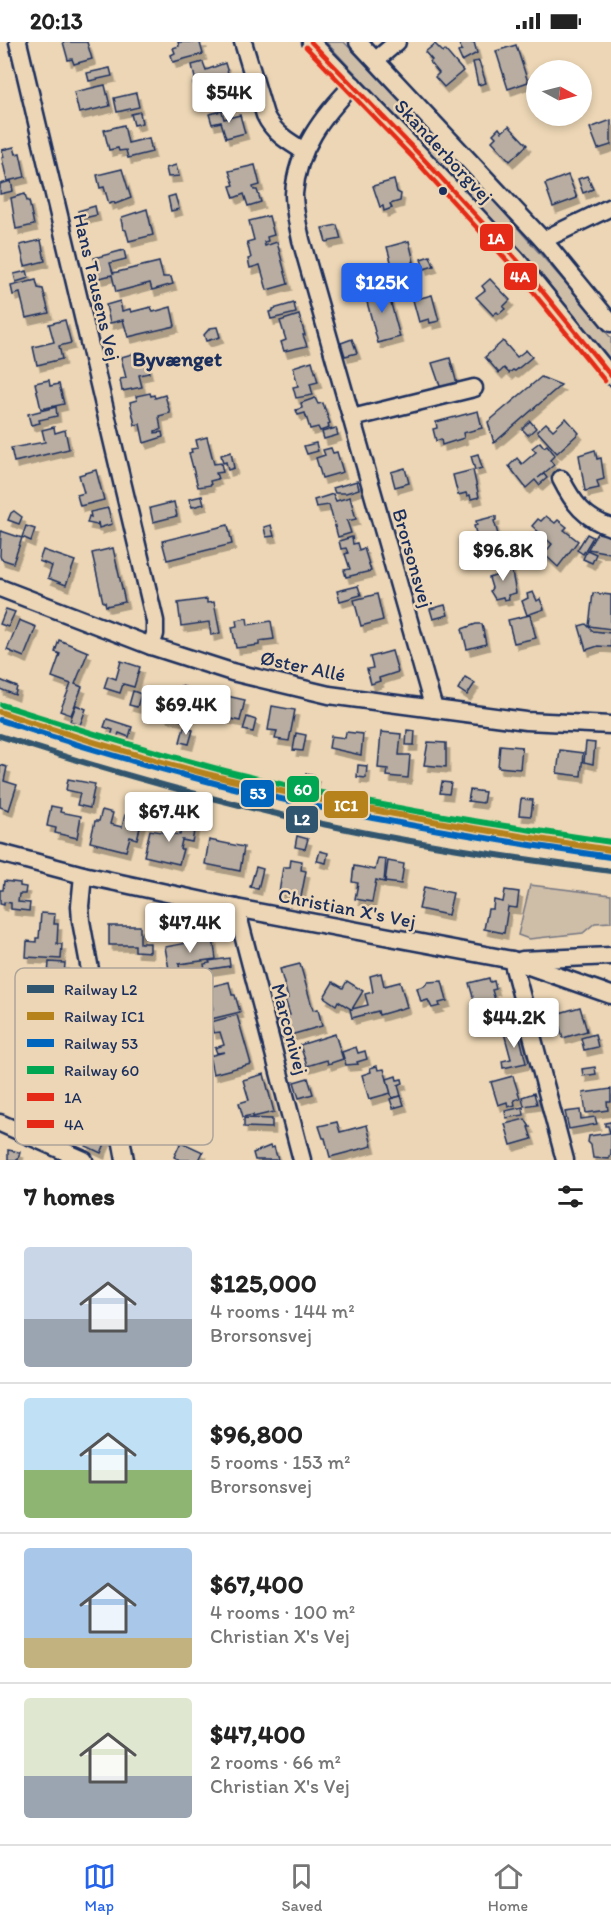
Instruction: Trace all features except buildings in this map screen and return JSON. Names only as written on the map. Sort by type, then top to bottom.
[{"type":"street","name":"Hans Tausens Vej","points":[[18,42],[155,621],[155,634],[151,646]]},
{"type":"street","points":[[243,42],[270,125],[286,140],[304,151]]},
{"type":"street","name":"Skanderborgvej","points":[[312,42],[517,260],[611,376]]},
{"type":"street","name":"Skanderborgvej","points":[[358,42],[543,240],[611,323]]},
{"type":"street","points":[[376,60],[397,42]]},
{"type":"street","name":"Brorsonsvej","points":[[353,85],[323,118],[304,151],[296,184],[296,214],[301,240],[434,709]]},
{"type":"street","points":[[543,240],[611,207]]},
{"type":"street","points":[[352,418],[474,388]]},
{"type":"street","points":[[561,479],[581,512],[590,519],[611,527]]},
{"type":"street","name":"Øster Allé","points":[[0,588],[151,646],[232,672],[318,692],[526,721],[611,724]]},
{"type":"street","name":"Christian X's Vej","points":[[0,853],[83,875],[236,908],[512,960],[611,994]]},
{"type":"street","points":[[83,875],[81,921],[90,968]]},
{"type":"street","name":"Marconivej","points":[[236,908],[302,1160]]},
{"type":"street","name":"Christian X's Vej","points":[[512,960],[611,956]]},
{"type":"street","points":[[512,960],[565,1160]]},
{"type":"street","points":[[0,1124],[15,1130]]},
{"type":"street","points":[[49,1145],[84,1160]]},
{"type":"street","points":[[122,1145],[125,1160]]},
{"type":"shaded area","points":[[326,42],[344,42],[489,195],[611,338],[611,360],[523,252]]},
{"type":"shaded area","points":[[530,885],[611,895],[611,922],[595,923],[583,933],[529,939],[518,935]]},
{"type":"rail line","name":"60","points":[[2,705],[141,748],[225,771],[321,793],[611,842]]},
{"type":"rail line","name":"IC1","points":[[0,712],[141,756],[275,790],[418,819],[611,850]]},
{"type":"rail line","name":"53","points":[[0,720],[138,762],[270,797],[415,826],[610,857]]},
{"type":"rail line","name":"L2","points":[[0,736],[167,786],[294,818],[439,846],[611,871]]},
{"type":"transit line","name":"1A","points":[[311,42],[517,260],[611,376]]},
{"type":"transit line","name":"4A","points":[[306,47],[415,160],[511,265],[605,381]]},
{"type":"district","name":"Byvænget","points":[[177,359]]}]
